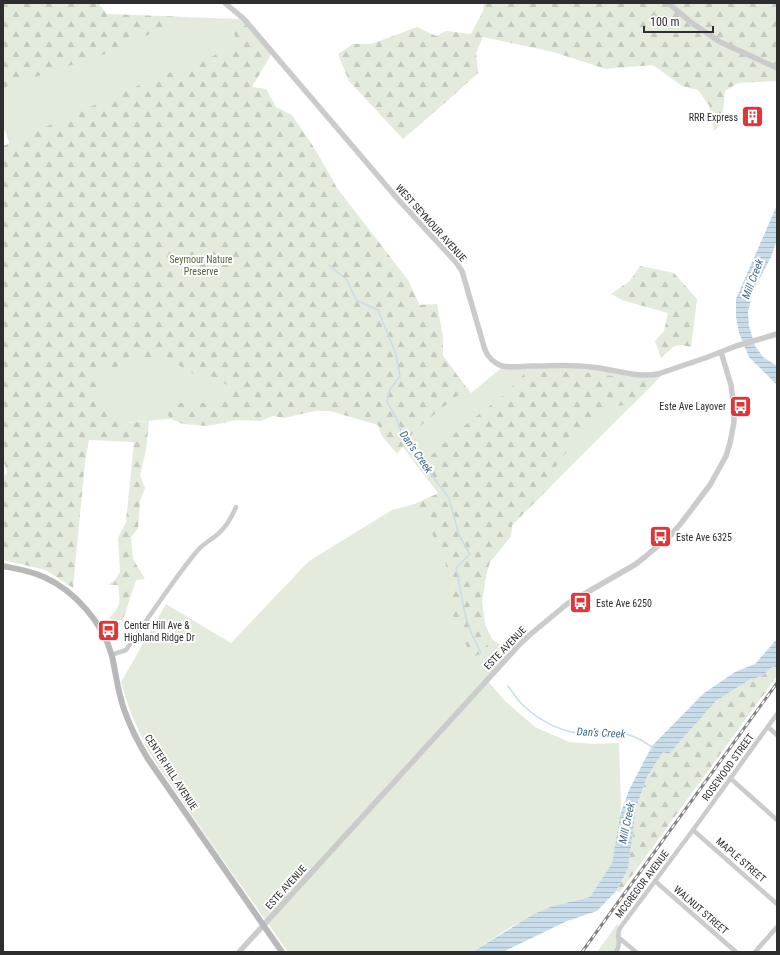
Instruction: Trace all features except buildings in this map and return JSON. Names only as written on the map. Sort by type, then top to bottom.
[{"type":"main road","name":"CENTER HILL AVENUE","points":[[3,566],[26,570],[45,577],[58,584],[70,593],[84,607],[96,622],[112,655],[124,711],[140,745],[152,765],[282,952]]},
{"type":"street","name":"WEST SEYMOUR AVENUE","points":[[225,3],[243,19],[393,193],[459,265],[485,350],[494,362],[504,366],[590,366],[643,376],[658,374],[736,346],[775,334]]},
{"type":"street","points":[[668,3],[692,23],[720,42],[777,68]]},
{"type":"street","name":"ESTE AVENUE","points":[[240,952],[524,640],[567,604],[636,564],[670,535],[682,522],[715,478],[726,456],[730,443],[734,422],[734,403],[731,385],[721,352]]},
{"type":"street","points":[[112,655],[126,650],[177,576],[197,551],[229,523],[236,507]]},
{"type":"street","name":"ROSEWOOD STREET","points":[[693,830],[777,714]]},
{"type":"street","points":[[768,727],[777,735]]},
{"type":"street","points":[[730,778],[777,820]]},
{"type":"street","name":"MCGREGOR AVENUE","points":[[616,952],[619,946],[618,931],[693,830]]},
{"type":"street","name":"MAPLE STREET","points":[[693,830],[777,904]]},
{"type":"street","name":"WALNUT STREET","points":[[655,881],[736,952]]},
{"type":"street","points":[[755,952],[777,927]]},
{"type":"street","points":[[618,937],[636,952]]},
{"type":"green space","points":[[3,3],[98,3],[107,14],[188,17],[105,54],[5,87],[3,89]]},
{"type":"green space","points":[[484,3],[777,3],[777,81],[738,83],[725,91],[722,123],[714,131],[709,105],[698,90],[682,86],[653,65],[606,69],[553,52],[483,37],[476,53],[478,73],[403,139],[349,81],[338,54],[353,44],[371,44],[417,27],[436,36],[446,31],[471,34],[483,11]]},
{"type":"green space","points":[[3,11],[243,19],[272,53],[232,82],[408,280],[443,356],[471,393],[504,366],[569,365],[635,375],[666,371],[512,525],[511,536],[490,562],[486,575],[482,602],[485,624],[492,639],[512,653],[487,680],[505,701],[535,727],[569,742],[593,744],[619,743],[621,807],[612,863],[590,897],[553,906],[509,928],[472,952],[288,952],[148,751],[130,711],[121,682],[166,604],[231,643],[309,561],[392,510],[415,504],[438,493],[367,400],[20,433],[52,248],[3,127]]},
{"type":"green space","name":"Seymour Nature Preserve","points":[[237,23],[250,27],[272,53],[252,87],[266,89],[276,107],[292,115],[315,149],[337,188],[408,280],[419,305],[437,304],[443,337],[443,356],[471,394],[457,396],[415,430],[397,454],[382,436],[378,425],[330,411],[315,411],[284,418],[273,416],[260,421],[236,420],[208,426],[183,424],[171,419],[162,408],[166,403],[204,403],[227,397],[229,386],[202,371],[199,377],[168,359],[131,362],[102,372],[97,396],[112,419],[125,423],[149,421],[146,450],[140,475],[145,488],[140,501],[138,528],[131,537],[133,559],[145,579],[136,580],[123,620],[114,620],[109,618],[118,607],[118,585],[108,585],[115,580],[120,572],[118,538],[126,522],[134,442],[89,440],[85,462],[73,588],[46,570],[3,560],[3,479],[7,472],[3,459],[3,146],[155,78],[210,58],[236,42],[234,32]]},
{"type":"green space","points":[[640,266],[674,273],[697,299],[691,347],[682,345],[674,346],[661,358],[655,341],[664,331],[668,313],[622,300],[611,294],[630,281]]},
{"type":"green space","points":[[527,371],[596,373],[655,382],[633,404],[609,407],[568,450],[556,466],[547,490],[512,525],[511,536],[490,562],[486,575],[482,602],[484,617],[477,626],[490,650],[473,657],[456,628],[449,598],[445,556],[415,504],[439,493],[419,467],[454,434],[506,393]]},
{"type":"green space","points":[[777,663],[777,676],[620,892],[616,891],[628,869],[636,808],[647,777],[663,752],[669,754],[716,701],[749,680],[762,676]]},
{"type":"green space","points":[[618,923],[616,952],[597,952]]},
{"type":"water","name":"Mill Creek","points":[[777,205],[777,240],[771,257],[753,291],[748,312],[749,326],[755,346],[763,357],[777,366],[777,385],[749,357],[739,333],[736,317],[736,299]]},
{"type":"water","name":"Mill Creek","points":[[777,639],[777,663],[762,676],[749,680],[716,701],[669,754],[663,752],[647,777],[636,808],[628,869],[616,891],[597,911],[567,921],[503,952],[472,952],[534,914],[553,906],[590,897],[612,863],[620,815],[629,790],[652,746],[703,694],[735,672],[755,664]]},
{"type":"waterway","name":"Dan’s Creek","points":[[329,265],[347,280],[356,300],[378,310],[396,354],[400,376],[390,389],[387,402],[397,419],[402,435],[449,498],[459,535],[470,554],[456,568],[467,620],[481,653]]},
{"type":"waterway","name":"Dan’s Creek","points":[[508,686],[519,701],[530,711],[537,717],[553,726],[571,732],[580,733],[592,734],[611,732],[628,734],[643,741],[653,748]]},
{"type":"railway","points":[[582,952],[777,683]]},
{"type":"place","name":"RRR Express","points":[[753,117]]},
{"type":"place","name":"Este Ave Layover","points":[[741,406]]},
{"type":"place","name":"Este Ave 6325","points":[[660,537]]},
{"type":"place","name":"Este Ave 6250","points":[[580,603]]},
{"type":"place","name":"Center Hill Ave & Highland Ridge Dr","points":[[109,631]]}]
